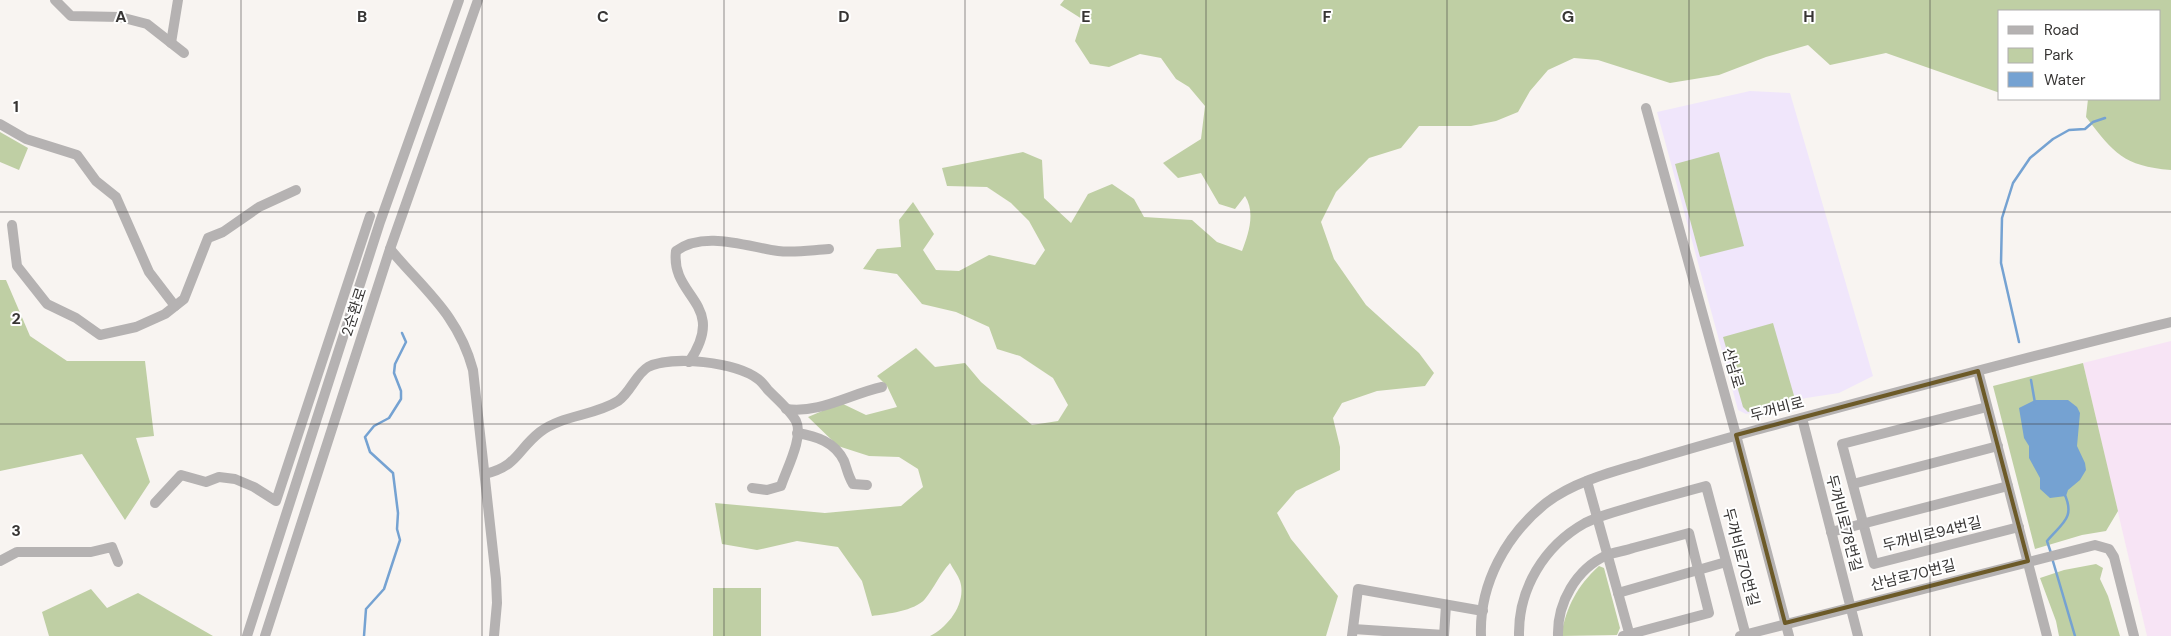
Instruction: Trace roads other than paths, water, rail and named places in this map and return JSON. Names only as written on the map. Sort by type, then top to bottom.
[{"type":"street","points":[[55,0],[71,16],[120,17],[147,24],[184,53]]},
{"type":"street","points":[[171,43],[178,0]]},
{"type":"street","name":"2순환로","points":[[247,636],[380,222],[459,0]]},
{"type":"street","name":"2순환로","points":[[265,636],[390,249],[478,0]]},
{"type":"street","name":"산남로","points":[[1646,108],[1789,636]]},
{"type":"street","points":[[0,124],[26,139],[77,155],[96,181],[116,197],[149,272],[175,306]]},
{"type":"street","points":[[12,225],[17,266],[47,304],[76,318],[100,335],[136,327],[165,314],[184,299],[208,238],[223,232],[260,207],[296,190]]},
{"type":"street","points":[[154,503],[181,475],[206,482],[219,477],[235,479],[254,487],[276,501],[370,216]]},
{"type":"street","points":[[690,362],[704,334],[704,321],[680,273],[676,251],[682,247],[706,241],[724,240],[780,251],[829,249]]},
{"type":"street","points":[[390,249],[428,289],[452,322],[466,348],[475,381],[496,585],[494,636]]},
{"type":"street","name":"두꺼비로","points":[[1481,636],[1483,611],[1489,582],[1495,566],[1506,547],[1526,521],[1548,502],[1587,481],[1704,443],[2171,322]]},
{"type":"street","points":[[485,474],[509,466],[540,431],[618,401],[646,368],[659,364],[690,362],[719,364],[740,370],[757,378],[796,422],[795,450],[781,486],[767,490],[752,488]]},
{"type":"street","points":[[1978,371],[2047,636]]},
{"type":"street","points":[[786,409],[800,411],[814,409],[882,386]]},
{"type":"street","name":"두꺼비로94번길","points":[[1987,407],[1842,444],[1863,524],[1874,564],[2019,527]]},
{"type":"street","name":"두꺼비로78번길","points":[[1802,418],[1858,636]]},
{"type":"street","points":[[797,433],[816,436],[826,441],[843,460],[853,484],[867,485]]},
{"type":"street","points":[[1853,484],[1998,446]]},
{"type":"street","points":[[1558,636],[1560,608],[1584,571],[1608,555],[1689,533],[1709,613],[1627,635],[1618,593],[1608,555],[1587,481]]},
{"type":"street","name":"두꺼비로70번길","points":[[1597,517],[1706,486],[1744,635]]},
{"type":"street","name":"두꺼비로94번길","points":[[1916,510],[2008,486]]},
{"type":"street","name":"두꺼비로78번길","points":[[1831,532],[1916,510]]},
{"type":"street","points":[[1519,636],[1520,612],[1532,578],[1552,549],[1578,528],[1597,517]]},
{"type":"street","name":"산남로70번길","points":[[1744,635],[1850,606],[2095,545],[2104,546],[2109,549],[2114,558],[2134,636]]},
{"type":"street","points":[[0,561],[17,552],[91,552],[112,547],[118,562]]},
{"type":"street","points":[[1618,593],[1726,562]]},
{"type":"street","points":[[1446,605],[1444,635],[1353,633],[1358,589],[1483,611]]},
{"type":"water","points":[[2035,400],[2068,400],[2077,407],[2080,413],[2077,446],[2085,463],[2086,470],[2080,480],[2068,490],[2066,496],[2050,498],[2040,489],[2040,478],[2029,458],[2029,446],[2024,438],[2019,408]]},
{"type":"waterway","points":[[2019,342],[2001,263],[2002,218],[2013,183],[2030,158],[2053,139],[2069,130],[2085,129],[2093,122],[2105,118]]},
{"type":"waterway","points":[[364,636],[366,609],[384,589],[400,540],[397,529],[398,513],[393,473],[370,452],[365,437],[374,426],[389,418],[401,399],[401,391],[394,373],[395,364],[406,342],[402,333]]},
{"type":"waterway","points":[[2031,380],[2035,403]]},
{"type":"waterway","points":[[2051,553],[2047,541],[2066,520],[2068,514],[2069,509],[2064,493]]},
{"type":"waterway","points":[[2052,558],[2075,636]]}]
